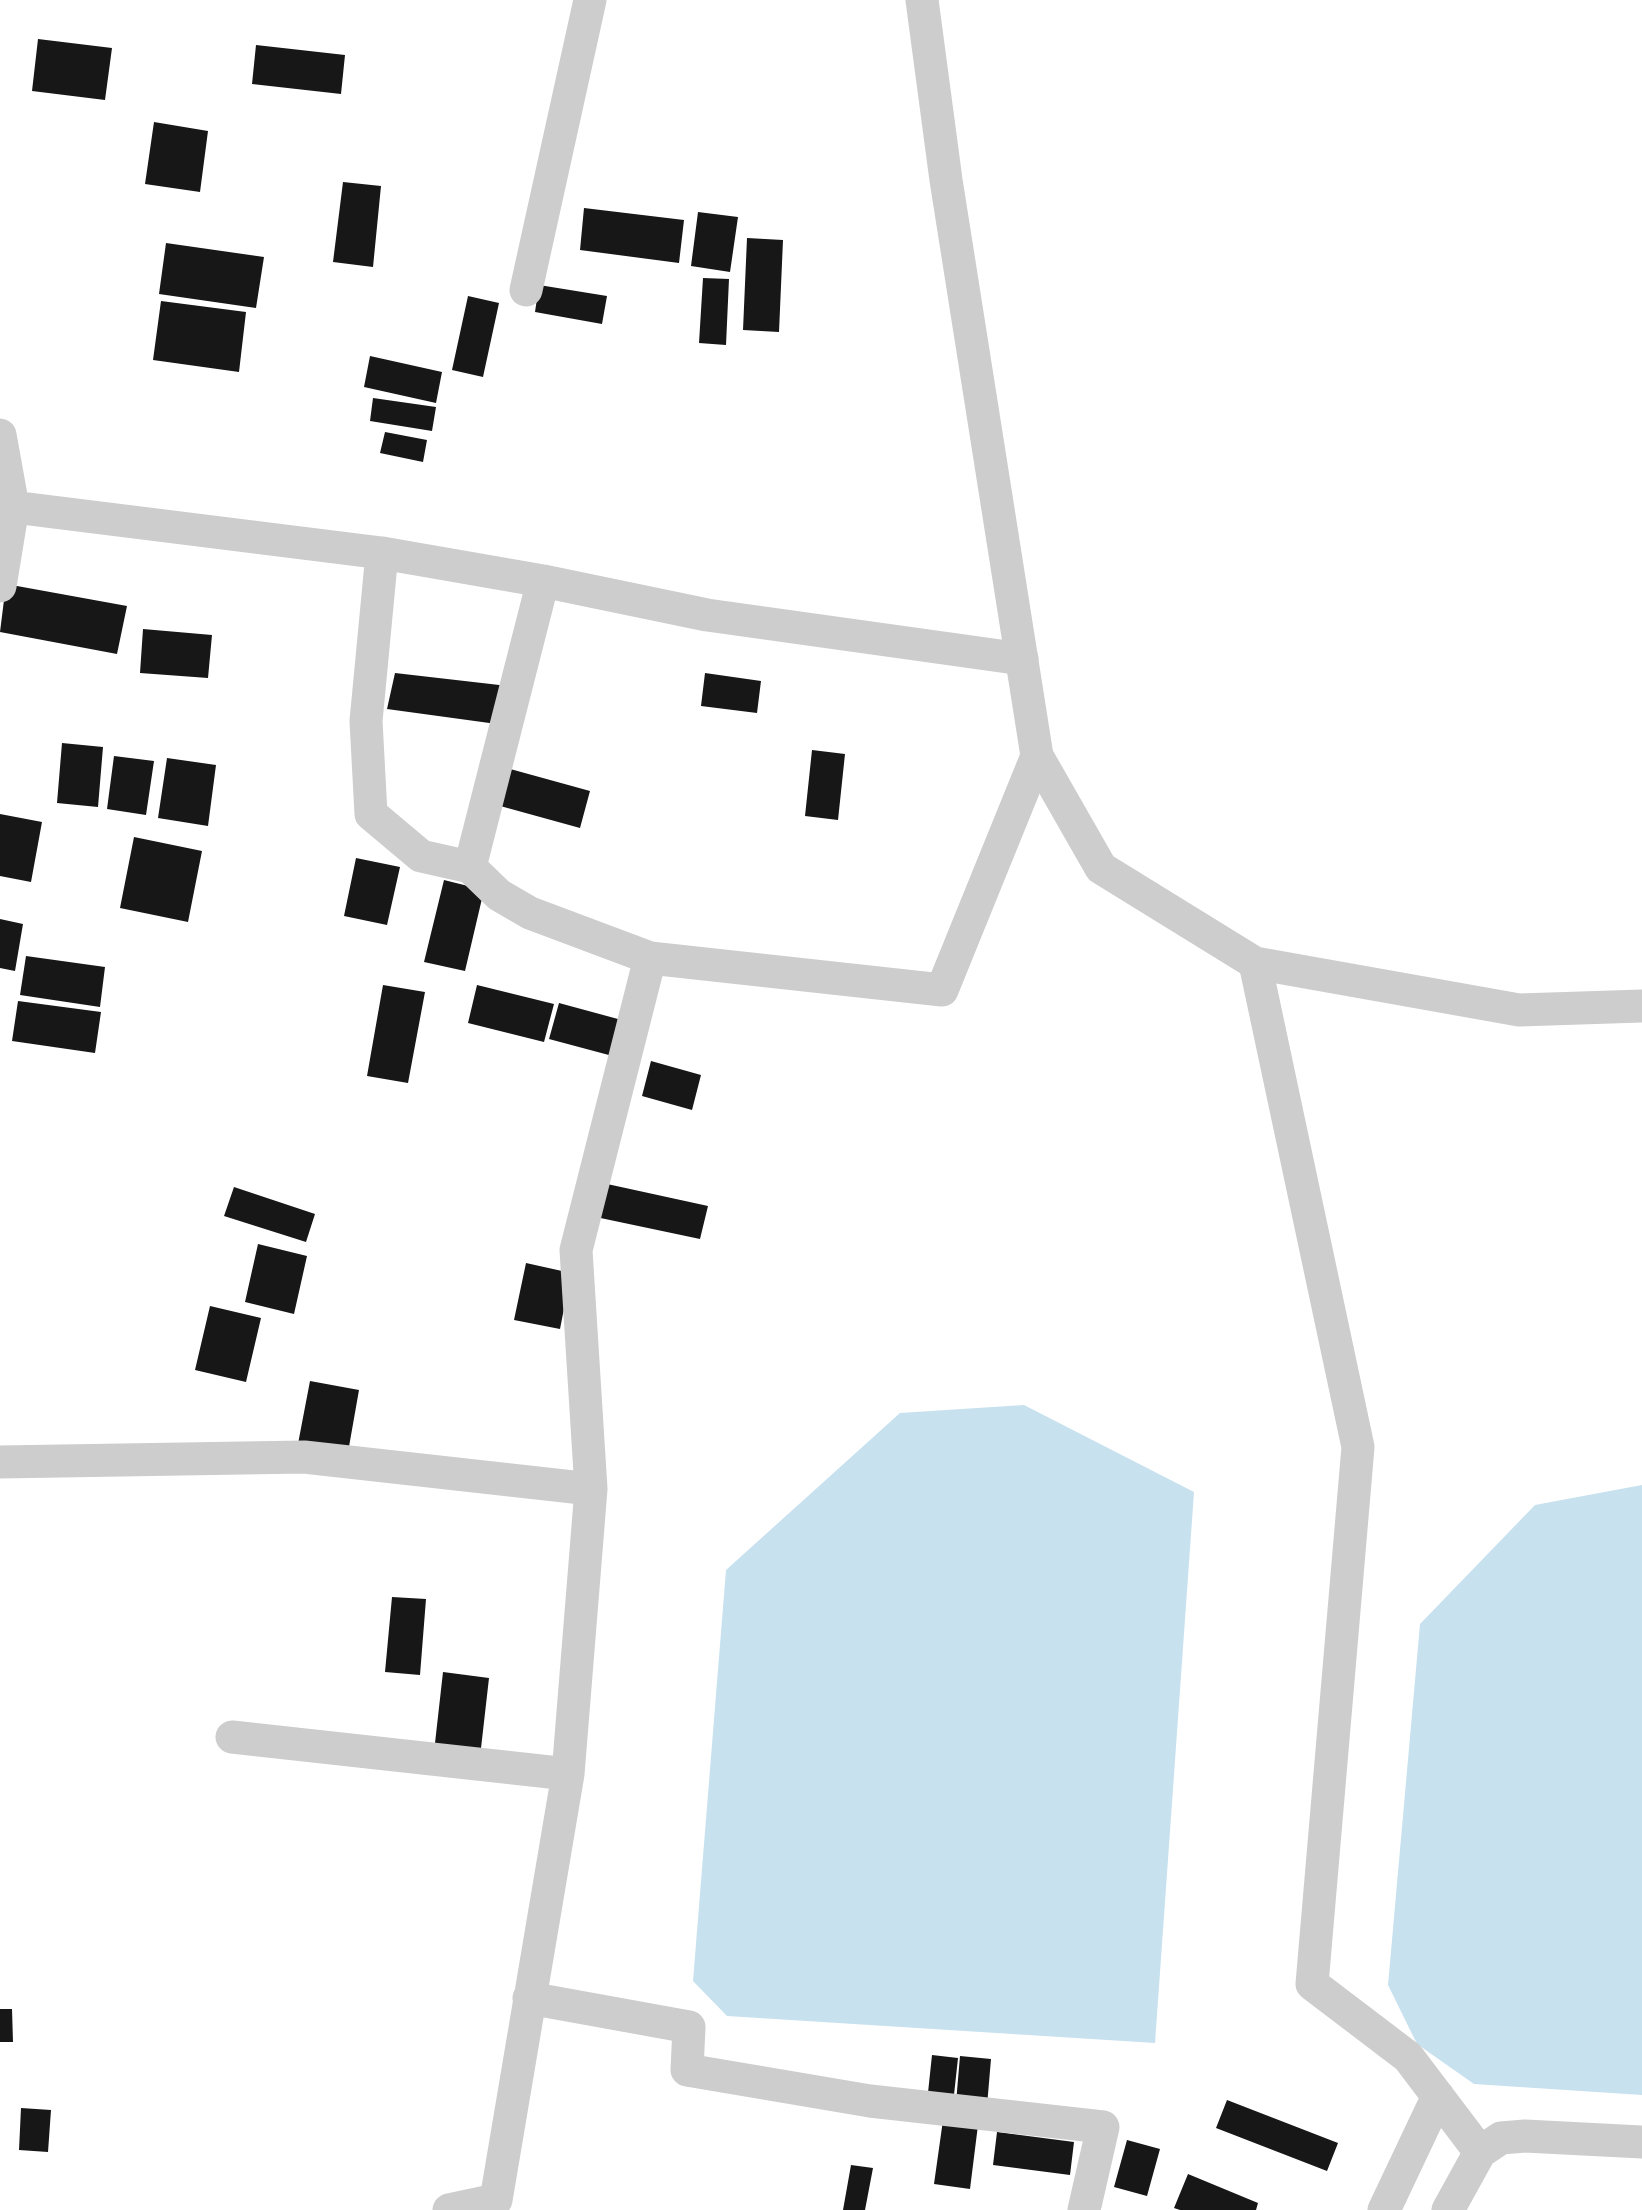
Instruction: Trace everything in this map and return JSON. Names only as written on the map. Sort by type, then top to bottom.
[{"type":"street","points":[[525,290],[590,0]]},
{"type":"street","points":[[922,0],[946,180],[1037,756],[1101,868],[1256,963],[1520,1010],[1642,1005]]},
{"type":"street","points":[[0,435],[13,507],[0,586]]},
{"type":"street","points":[[13,507],[382,553],[543,581],[707,615],[1022,660]]},
{"type":"street","points":[[382,553],[366,721],[371,814],[421,856],[470,867],[499,895],[530,913],[650,958],[942,990],[1037,756]]},
{"type":"street","points":[[470,867],[543,581]]},
{"type":"street","points":[[449,2210],[496,2200],[568,1774],[591,1489],[576,1250],[650,958]]},
{"type":"street","points":[[1256,963],[1358,1448],[1312,1984],[1408,2057],[1480,2152]]},
{"type":"street","points":[[0,1462],[304,1457],[591,1489]]},
{"type":"street","points":[[232,1737],[568,1774]]},
{"type":"street","points":[[529,1998],[689,2026],[687,2070],[870,2101],[1103,2127],[1084,2210]]},
{"type":"street","points":[[1384,2210],[1438,2096]]},
{"type":"street","points":[[1448,2210],[1480,2152],[1501,2138],[1642,2142]]},
{"type":"water","points":[[1024,1405],[1194,1492],[1155,2043],[727,2016],[693,1981],[726,1570],[900,1413]]},
{"type":"water","points":[[1642,1485],[1642,2095],[1474,2084],[1417,2044],[1388,1985],[1420,1624],[1535,1505]]},
{"type":"building","points":[[38,39],[112,48],[105,100],[32,91]]},
{"type":"building","points":[[256,45],[345,55],[341,94],[252,84]]},
{"type":"building","points":[[154,122],[208,131],[200,192],[145,184]]},
{"type":"building","points":[[343,182],[381,186],[373,267],[333,262]]},
{"type":"building","points":[[584,208],[684,220],[679,263],[580,250]]},
{"type":"building","points":[[698,212],[738,217],[730,272],[691,266]]},
{"type":"building","points":[[747,238],[783,240],[779,332],[743,330]]},
{"type":"building","points":[[166,243],[264,257],[256,308],[159,294]]},
{"type":"building","points":[[703,278],[729,279],[726,345],[699,343]]},
{"type":"building","points":[[539,285],[607,296],[602,324],[535,312]]},
{"type":"building","points":[[468,296],[499,303],[483,377],[452,370]]},
{"type":"building","points":[[161,301],[246,312],[239,372],[153,360]]},
{"type":"building","points":[[370,356],[442,372],[436,403],[364,387]]},
{"type":"building","points":[[373,398],[436,407],[432,431],[370,421]]},
{"type":"building","points":[[385,432],[427,440],[423,462],[380,453]]},
{"type":"building","points":[[6,584],[127,606],[117,654],[0,632]]},
{"type":"building","points":[[143,629],[212,635],[208,678],[140,673]]},
{"type":"building","points":[[395,673],[508,686],[504,725],[387,709]]},
{"type":"building","points":[[705,673],[761,681],[757,713],[701,706]]},
{"type":"building","points":[[62,743],[103,747],[98,807],[57,803]]},
{"type":"building","points":[[812,750],[845,754],[838,820],[805,816]]},
{"type":"building","points":[[114,756],[154,761],[146,815],[107,809]]},
{"type":"building","points":[[167,758],[216,765],[208,826],[158,818]]},
{"type":"building","points":[[503,767],[590,791],[580,828],[493,804]]},
{"type":"building","points":[[0,814],[42,822],[31,882],[0,876]]},
{"type":"building","points":[[134,837],[202,851],[188,922],[120,908]]},
{"type":"building","points":[[356,858],[400,867],[387,925],[344,916]]},
{"type":"building","points":[[444,880],[484,890],[465,971],[424,962]]},
{"type":"building","points":[[0,919],[23,924],[15,971],[0,968]]},
{"type":"building","points":[[26,956],[105,967],[100,1007],[20,995]]},
{"type":"building","points":[[383,985],[425,992],[408,1083],[367,1076]]},
{"type":"building","points":[[477,985],[554,1004],[544,1042],[468,1023]]},
{"type":"building","points":[[18,1001],[101,1012],[95,1053],[12,1041]]},
{"type":"building","points":[[559,1003],[629,1022],[620,1058],[549,1039]]},
{"type":"building","points":[[651,1061],[701,1075],[692,1110],[642,1096]]},
{"type":"building","points":[[598,1182],[708,1206],[700,1239],[591,1216]]},
{"type":"building","points":[[234,1187],[315,1214],[306,1242],[224,1216]]},
{"type":"building","points":[[258,1244],[307,1256],[294,1314],[245,1302]]},
{"type":"building","points":[[526,1263],[571,1273],[560,1329],[514,1320]]},
{"type":"building","points":[[210,1306],[261,1318],[246,1382],[195,1370]]},
{"type":"building","points":[[310,1381],[359,1390],[347,1458],[297,1449]]},
{"type":"building","points":[[392,1597],[426,1599],[420,1675],[385,1672]]},
{"type":"building","points":[[443,1672],[489,1678],[480,1757],[434,1752]]},
{"type":"building","points":[[0,2009],[12,2009],[13,2042],[0,2042]]},
{"type":"building","points":[[932,2055],[958,2058],[953,2104],[927,2102]]},
{"type":"building","points":[[960,2056],[991,2059],[987,2106],[956,2103]]},
{"type":"building","points":[[1227,2100],[1338,2143],[1327,2171],[1216,2128]]},
{"type":"building","points":[[21,2108],[51,2110],[48,2152],[19,2150]]},
{"type":"building","points":[[943,2120],[978,2125],[970,2189],[934,2184]]},
{"type":"building","points":[[997,2132],[1074,2142],[1070,2175],[993,2165]]},
{"type":"building","points":[[1127,2140],[1160,2149],[1147,2196],[1114,2187]]},
{"type":"building","points":[[851,2165],[873,2168],[865,2210],[843,2210]]},
{"type":"building","points":[[1188,2174],[1258,2203],[1256,2210],[1180,2210],[1174,2208]]}]
